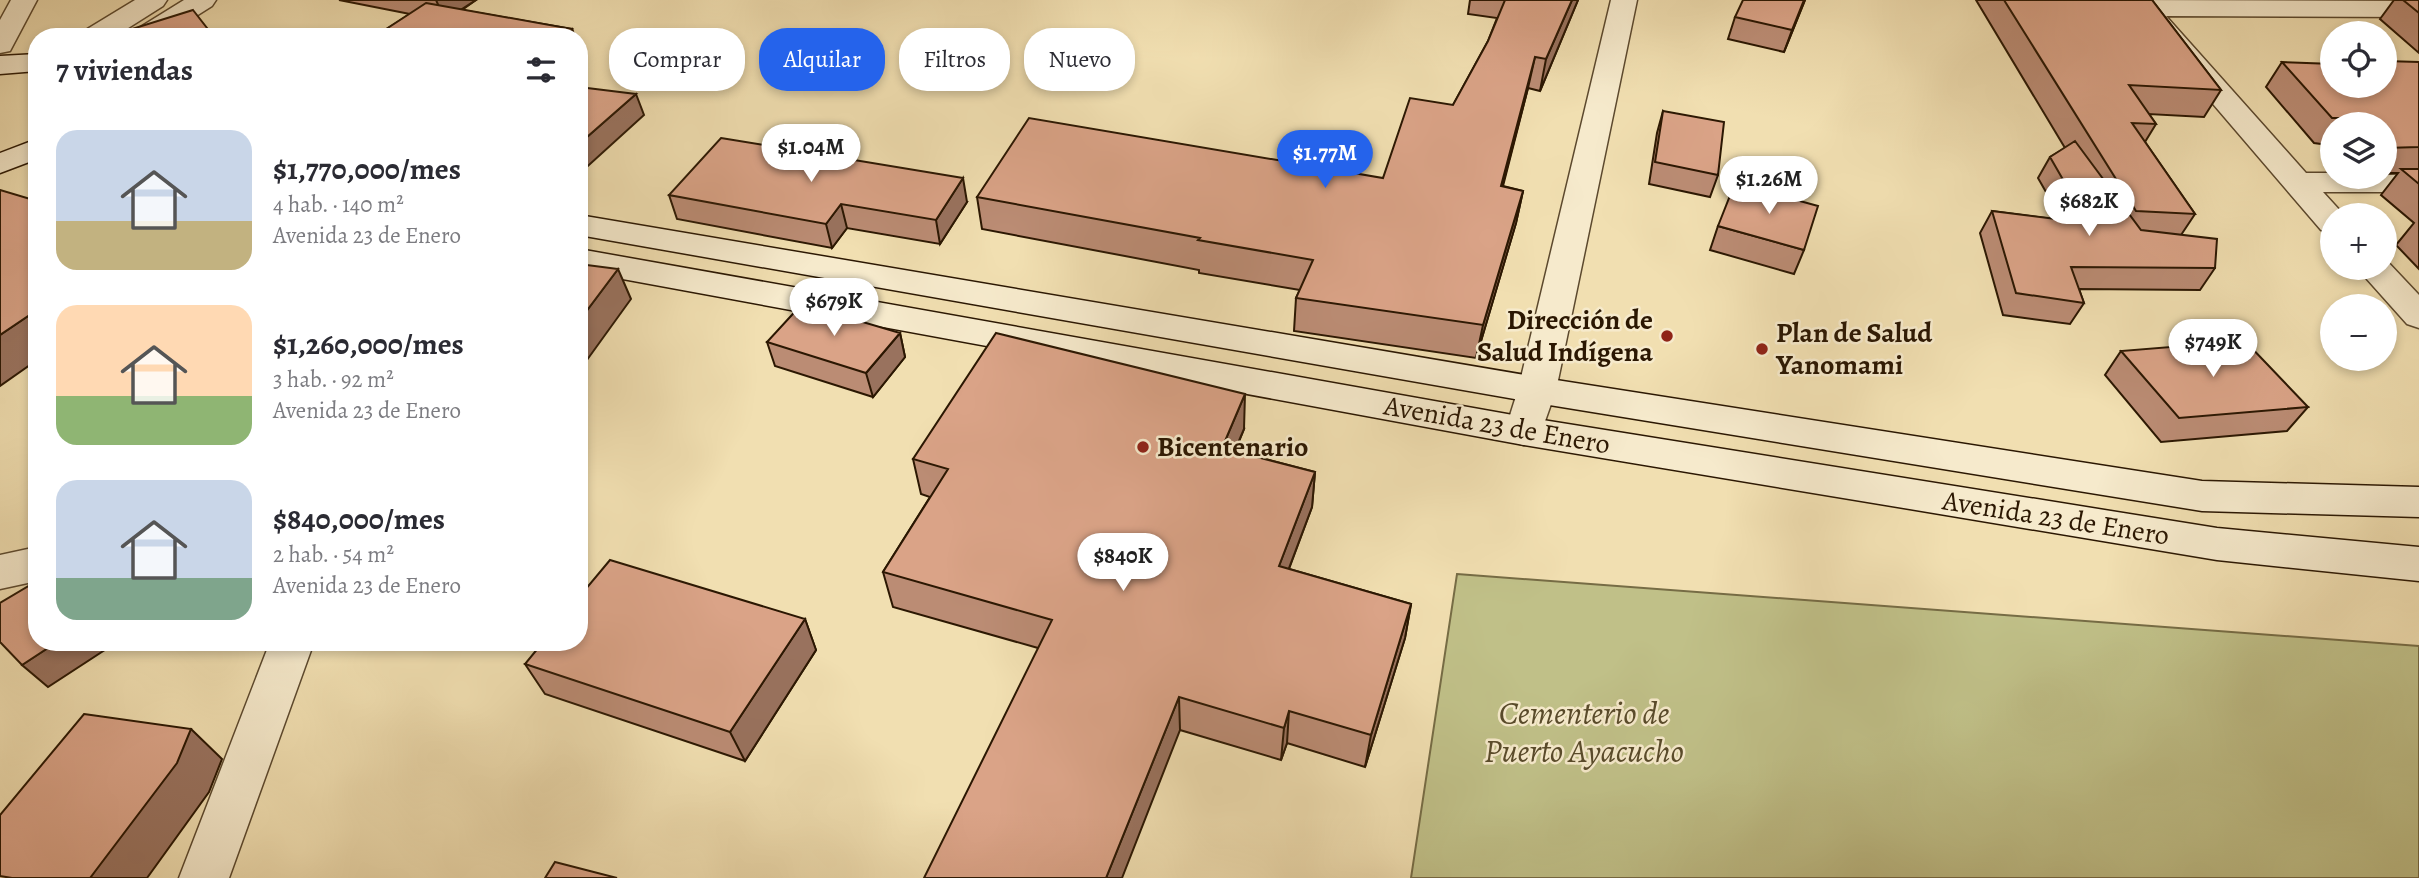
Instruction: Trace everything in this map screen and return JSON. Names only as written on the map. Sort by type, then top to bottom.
[{"type":"main road","points":[[0,44],[24,0]]},
{"type":"main road","points":[[109,28],[154,0]]},
{"type":"main road","points":[[158,28],[203,0]]},
{"type":"main road","points":[[1524,431],[1537,390],[1624,0]]},
{"type":"main road","points":[[2141,4],[2419,9]]},
{"type":"main road","points":[[2141,4],[2320,209]]},
{"type":"main road","points":[[0,65],[28,63]]},
{"type":"main road","points":[[0,164],[28,152]]},
{"type":"main road","points":[[0,176],[28,178]]},
{"type":"main road","points":[[2295,182],[2419,183]]},
{"type":"main road","name":"Avenida 23 de Enero","points":[[588,227],[1537,390],[2202,496],[2419,502]]},
{"type":"main road","name":"Avenida 23 de Enero","points":[[588,262],[1524,431],[2217,544],[2419,564]]},
{"type":"main road","points":[[2385,280],[2419,316]]},
{"type":"main road","points":[[0,572],[28,566]]},
{"type":"main road","points":[[204,878],[289,651]]},
{"type":"green space","name":"Cementerio de Puerto Ayacucho","points":[[1457,574],[2419,646],[2419,878],[1411,878]]},
{"type":"building","points":[[1505,0],[1572,0],[1546,59],[1535,57],[1501,186],[1523,191],[1483,325],[1296,298],[1313,260],[977,197],[1029,118],[1383,178],[1410,98],[1453,105],[1488,41]]},
{"type":"building","points":[[1743,0],[1804,0],[1792,30],[1735,17]]},
{"type":"building","points":[[2004,0],[2152,0],[2221,90],[2129,85],[2156,124],[2132,123],[2195,214],[2136,211]]},
{"type":"building","points":[[2403,0],[2419,0],[2419,13]]},
{"type":"building","points":[[426,3],[566,28],[388,28]]},
{"type":"building","points":[[193,10],[207,28],[135,28]]},
{"type":"building","points":[[2397,61],[2419,62],[2419,147],[2397,148],[2397,112],[2327,112],[2282,62],[2320,63],[2320,98],[2397,98]]},
{"type":"building","points":[[588,88],[636,94],[588,136]]},
{"type":"building","points":[[1663,111],[1724,122],[1718,175],[1655,162]]},
{"type":"building","points":[[721,138],[963,178],[936,220],[841,204],[826,224],[669,195]]},
{"type":"building","points":[[2075,141],[2141,230],[2217,239],[2215,268],[2071,267],[2084,303],[2016,293],[1992,211],[2088,223],[2050,157]]},
{"type":"building","points":[[2401,169],[2419,169],[2419,184]]},
{"type":"building","points":[[1735,183],[1818,206],[1804,250],[1718,226]]},
{"type":"building","points":[[0,190],[28,198],[28,316],[0,335]]},
{"type":"building","points":[[588,265],[618,269],[588,309]]},
{"type":"building","points":[[802,304],[900,333],[866,373],[767,342]]},
{"type":"building","points":[[996,333],[1245,394],[1222,448],[1315,472],[1279,566],[1411,604],[1371,735],[1289,711],[1284,728],[1179,697],[1106,878],[924,878],[1052,620],[883,572],[948,469],[913,459]]},
{"type":"building","points":[[2245,341],[2308,407],[2179,418],[2121,351]]},
{"type":"building","points":[[610,560],[805,619],[730,732],[525,664],[536,651],[588,651],[588,586]]},
{"type":"building","points":[[28,586],[28,651],[43,651],[22,665],[0,642],[0,603]]},
{"type":"building","points":[[84,714],[191,729],[177,763],[90,878],[0,876],[0,815]]},
{"type":"building","points":[[555,862],[617,878],[545,878]]},
{"type":"place","name":"Dirección de Salud Indígena","points":[[1667,336]]},
{"type":"place","name":"Plan de Salud Yanomami","points":[[1762,349]]},
{"type":"place","name":"Bicentenario","points":[[1143,447]]}]
